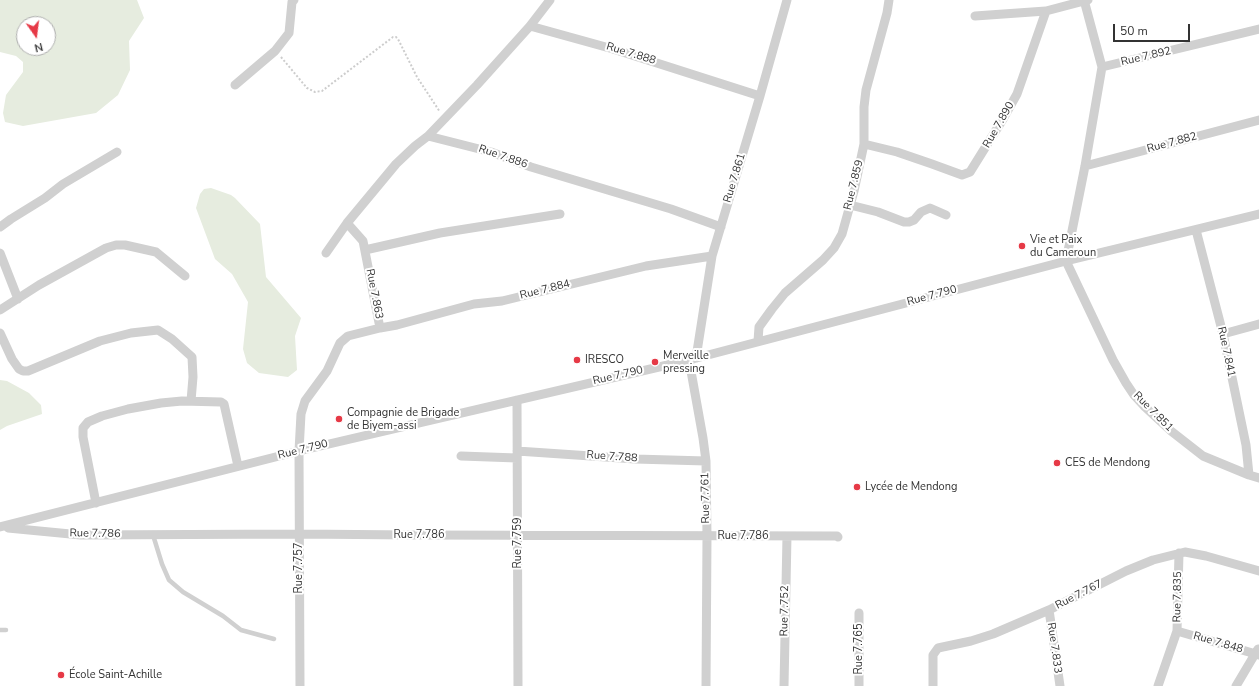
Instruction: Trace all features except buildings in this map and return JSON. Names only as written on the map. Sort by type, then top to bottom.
[{"type":"street","points":[[235,84],[275,51],[289,33],[292,2],[294,0]]},
{"type":"street","points":[[326,254],[347,223],[396,164],[445,119],[530,26],[548,0]]},
{"type":"street","name":"Rue 7.861","points":[[692,359],[712,256],[787,0]]},
{"type":"street","name":"Rue 7.859","points":[[758,341],[760,327],[785,293],[823,260],[834,248],[842,234],[864,144],[864,107],[866,90],[890,0]]},
{"type":"street","points":[[975,16],[1046,11],[1086,0],[1102,67],[1085,166],[1066,261]]},
{"type":"street","name":"Rue 7.890","points":[[864,144],[897,152],[962,175],[970,172],[1003,119],[1016,94],[1046,11]]},
{"type":"street","name":"Rue 7.888","points":[[530,26],[613,48],[760,96]]},
{"type":"street","name":"Rue 7.892","points":[[1102,67],[1259,29]]},
{"type":"street","name":"Rue 7.882","points":[[1085,166],[1259,120]]},
{"type":"street","name":"Rue 7.886","points":[[428,136],[491,152],[531,167],[671,209],[721,227]]},
{"type":"street","points":[[0,227],[45,198],[63,184],[117,152]]},
{"type":"street","points":[[850,205],[878,212],[904,222],[914,220],[921,212],[930,208],[946,215]]},
{"type":"street","points":[[365,250],[440,233],[560,214]]},
{"type":"street","name":"Rue 7.790","points":[[0,527],[299,451],[692,359],[1066,261],[1259,214]]},
{"type":"street","name":"Rue 7.863","points":[[299,451],[301,414],[305,402],[327,371],[340,343],[348,336],[380,328],[363,241],[347,223]]},
{"type":"street","name":"Rue 7.841","points":[[1196,230],[1223,334],[1246,445],[1250,475]]},
{"type":"street","points":[[0,310],[39,285],[106,248],[116,245],[125,245],[156,252],[185,276]]},
{"type":"street","points":[[0,253],[18,299]]},
{"type":"street","name":"Rue 7.884","points":[[380,328],[397,325],[474,304],[502,301],[646,266],[712,256]]},
{"type":"street","name":"Rue 7.851","points":[[1066,261],[1113,360],[1134,395],[1171,431],[1203,456],[1259,478]]},
{"type":"street","points":[[1223,334],[1259,324]]},
{"type":"street","points":[[0,334],[12,359],[19,368],[24,371],[28,371],[100,341],[132,333],[158,330],[172,339],[192,357],[193,377],[191,401]]},
{"type":"street","name":"Rue 7.761","points":[[692,359],[706,461],[706,686]]},
{"type":"street","name":"Rue 7.759","points":[[517,400],[518,686]]},
{"type":"street","points":[[96,503],[83,436],[84,428],[88,422],[102,416],[128,409],[161,403],[191,401],[221,402],[224,404],[238,466]]},
{"type":"street","name":"Rue 7.757","points":[[299,451],[300,686]]},
{"type":"street","name":"Rue 7.788","points":[[460,456],[517,454],[706,461]]},
{"type":"street","name":"Rue 7.786","points":[[0,527],[81,535],[299,534],[838,537]]},
{"type":"street","name":"Rue 7.752","points":[[784,686],[787,536]]},
{"type":"street","name":"Rue 7.767","points":[[933,686],[933,655],[938,648],[971,641],[994,634],[1049,610],[1126,571],[1153,560],[1185,552],[1206,556],[1259,571]]},
{"type":"street","name":"Rue 7.835","points":[[1158,686],[1177,631],[1179,553]]},
{"type":"street","name":"Rue 7.833","points":[[1049,610],[1060,686]]},
{"type":"street","name":"Rue 7.765","points":[[858,686],[859,613]]},
{"type":"street","name":"Rue 7.848","points":[[1177,631],[1258,652]]},
{"type":"street","points":[[1236,686],[1258,652]]},
{"type":"lane","points":[[153,535],[162,564],[169,580],[183,592],[223,616],[241,630],[274,639]]},
{"type":"lane","points":[[0,630],[6,630]]},
{"type":"path","points":[[275,51],[307,88],[315,92],[322,91],[393,37],[396,37],[417,76],[445,119]]},
{"type":"shaded area","points":[[0,0],[137,0],[144,18],[129,41],[130,70],[118,95],[96,113],[23,126],[5,122],[3,113],[6,95],[23,72],[23,62],[16,56],[0,52]]},
{"type":"shaded area","points":[[211,188],[231,195],[260,224],[266,277],[301,318],[295,336],[297,370],[288,377],[259,373],[247,363],[243,349],[248,302],[232,274],[215,259],[196,208],[200,194],[204,189]]},
{"type":"shaded area","points":[[0,380],[7,381],[29,393],[41,405],[42,414],[7,426],[0,430]]},
{"type":"place","name":"Vie et Paix du Cameroun","points":[[1022,246]]},
{"type":"place","name":"IRESCO","points":[[577,360]]},
{"type":"place","name":"Merveille pressing","points":[[655,362]]},
{"type":"place","name":"Compagnie de Brigade de Biyem-assi","points":[[339,419]]},
{"type":"place","name":"CES de Mendong","points":[[1057,463]]},
{"type":"place","name":"Lycée de Mendong","points":[[857,487]]},
{"type":"place","name":"École Saint-Achille","points":[[61,675]]}]
